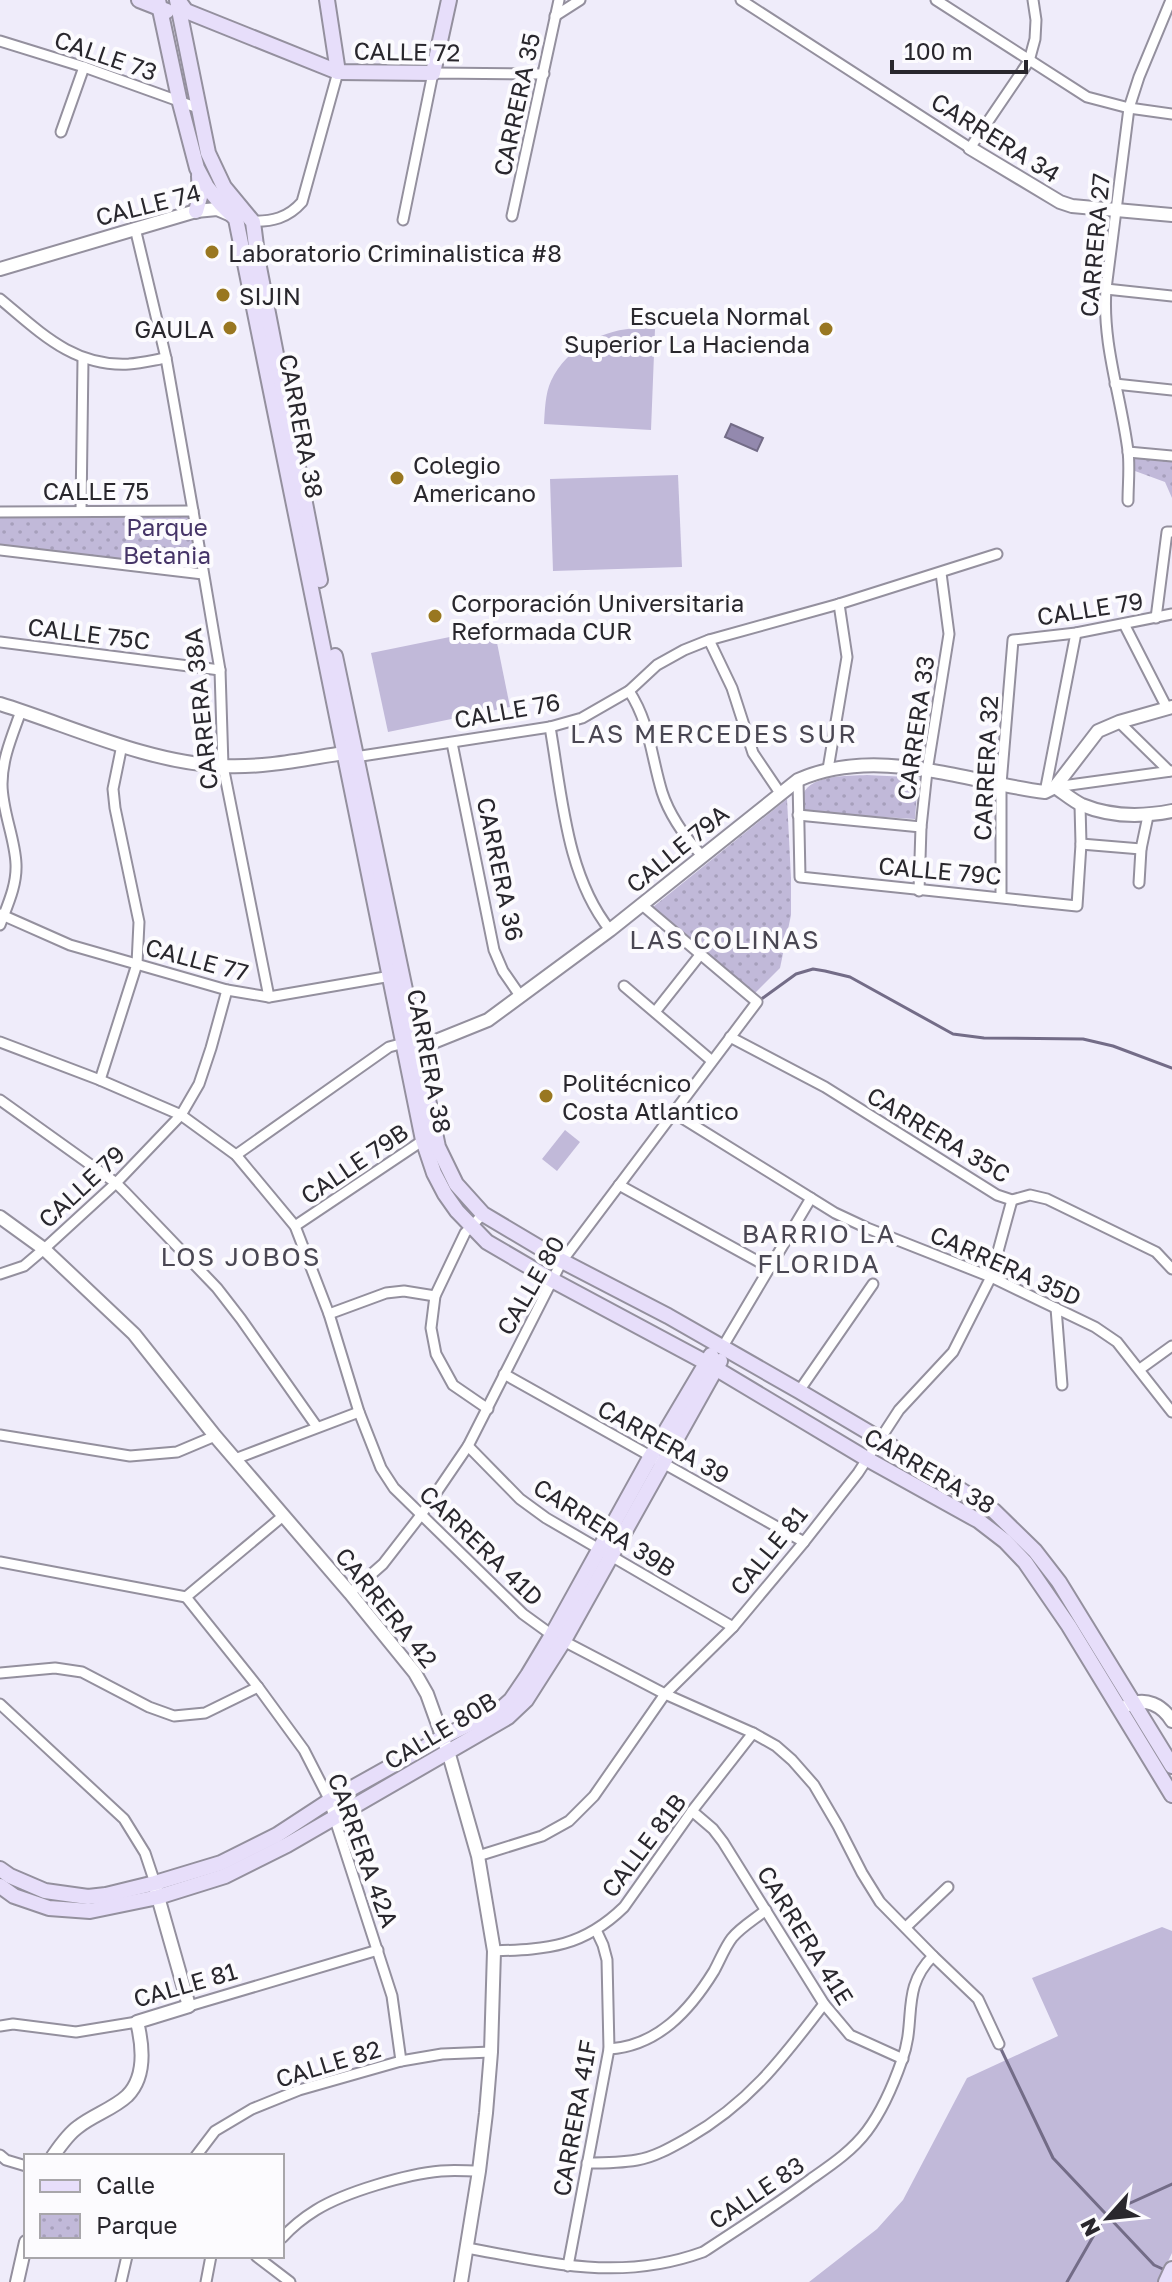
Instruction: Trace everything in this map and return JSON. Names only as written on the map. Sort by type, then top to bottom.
[{"type":"main road","name":"CALLE 72","points":[[139,0],[180,6],[338,72],[433,73]]},
{"type":"main road","points":[[327,0],[338,72]]},
{"type":"main road","points":[[433,73],[449,0]]},
{"type":"main road","name":"CARRERA 38","points":[[158,4],[197,168],[214,196],[236,219],[350,755],[434,1173],[445,1194],[487,1242],[710,1365],[867,1459],[979,1521],[1005,1541],[1041,1584],[1172,1795]]},
{"type":"main road","points":[[180,6],[208,153],[235,203],[253,222]]},
{"type":"main road","points":[[196,211],[201,182],[197,168]]},
{"type":"main road","name":"CARRERA 38","points":[[253,222],[391,976],[410,1045]]},
{"type":"main road","name":"CARRERA 38","points":[[429,1137],[456,1184],[483,1214],[799,1391],[994,1511],[1035,1551],[1059,1582],[1172,1766]]},
{"type":"main road","name":"CALLE 80B","points":[[0,1886],[14,1896],[49,1908],[90,1911],[110,1908],[221,1863],[277,1835],[329,1801],[446,1745],[496,1726],[526,1700],[656,1459],[710,1365],[719,1363],[722,1348]]},
{"type":"main road","name":"CALLE 80B","points":[[0,1869],[45,1891],[88,1897],[156,1890],[225,1876],[335,1817],[446,1745]]},
{"type":"main road","points":[[1166,2282],[1172,2269]]},
{"type":"street","name":"CARRERA 35","points":[[512,216],[559,0]]},
{"type":"street","points":[[555,16],[580,0]]},
{"type":"street","name":"CARRERA 34","points":[[741,0],[970,148],[1060,202],[1072,206],[1116,209]]},
{"type":"street","points":[[936,0],[1072,89],[1098,101],[1172,114]]},
{"type":"street","points":[[970,148],[1029,61],[1035,39],[1033,0]]},
{"type":"street","name":"CARRERA 27","points":[[1128,501],[1128,452],[1104,312],[1129,108],[1171,0]]},
{"type":"street","name":"CALLE 73","points":[[0,41],[198,108]]},
{"type":"street","points":[[61,132],[84,67]]},
{"type":"street","name":"CALLE 74","points":[[0,269],[196,211],[217,209],[236,219],[253,222],[285,216],[302,202],[338,72]]},
{"type":"street","name":"CALLE 72","points":[[433,73],[544,74]]},
{"type":"street","points":[[403,220],[433,73]]},
{"type":"street","points":[[1116,209],[1172,215]]},
{"type":"street","name":"CARRERA 38A","points":[[135,228],[166,358],[193,511],[220,670],[223,766],[269,997]]},
{"type":"street","points":[[1106,289],[1172,296]]},
{"type":"street","points":[[0,299],[54,342],[83,359],[130,364],[166,358]]},
{"type":"street","points":[[81,511],[83,359]]},
{"type":"street","points":[[1115,384],[1172,390]]},
{"type":"street","points":[[1128,452],[1172,456]]},
{"type":"street","name":"CALLE 75","points":[[0,512],[193,511]]},
{"type":"street","points":[[1156,618],[1169,532]]},
{"type":"street","points":[[0,550],[203,574]]},
{"type":"street","name":"CALLE 76","points":[[0,704],[122,745],[184,762],[223,766],[270,764],[452,743],[550,727],[582,718],[629,691],[657,665],[709,640],[839,604],[997,554]]},
{"type":"street","name":"CARRERA 33","points":[[919,891],[927,771],[949,634],[941,573]]},
{"type":"street","points":[[828,769],[847,657],[839,604]]},
{"type":"street","name":"CALLE 79","points":[[1013,640],[1076,633],[1172,614]]},
{"type":"street","points":[[1050,789],[1098,731],[1170,708],[1124,624]]},
{"type":"street","points":[[1050,789],[1076,633]]},
{"type":"street","points":[[709,640],[732,688],[753,753],[780,793]]},
{"type":"street","name":"CARRERA 32","points":[[1001,897],[1001,784],[1013,640]]},
{"type":"street","name":"CALLE 75C","points":[[0,642],[220,670]]},
{"type":"street","points":[[629,691],[647,724],[663,793],[671,812],[682,832],[702,856]]},
{"type":"street","points":[[1,918],[16,879],[16,862],[2,786],[3,772],[21,711]]},
{"type":"street","points":[[1119,722],[1171,771]]},
{"type":"street","points":[[550,727],[579,877],[594,908],[610,930]]},
{"type":"street","name":"CARRERA 36","points":[[452,743],[494,950],[503,971],[521,997]]},
{"type":"street","points":[[100,1080],[137,964],[139,922],[114,798],[114,779],[122,745]]},
{"type":"street","name":"CALLE 79A","points":[[236,1155],[389,1047],[426,1045],[488,1020],[610,930],[798,780],[828,769],[882,766],[1050,789]]},
{"type":"street","points":[[1050,789],[1171,771]]},
{"type":"street","points":[[798,780],[798,815],[921,827]]},
{"type":"street","points":[[1050,789],[1080,805],[1120,815],[1148,816],[1172,811]]},
{"type":"street","points":[[1080,805],[1081,844],[1141,849]]},
{"type":"street","name":"CALLE 79C","points":[[798,815],[800,877],[919,891],[1077,906],[1081,844]]},
{"type":"street","points":[[1139,883],[1141,849],[1148,816]]},
{"type":"street","points":[[641,904],[700,955],[655,1012]]},
{"type":"street","name":"CALLE 77","points":[[1,918],[70,945],[227,990],[269,997],[391,976]]},
{"type":"street","name":"CALLE 80","points":[[350,1593],[383,1564],[421,1515],[468,1446],[562,1261],[757,1002],[700,955]]},
{"type":"street","points":[[624,986],[712,1061]]},
{"type":"street","points":[[181,1115],[199,1084],[227,990]]},
{"type":"street","name":"CARRERA 35C","points":[[730,1037],[825,1087],[997,1195],[1012,1200],[1030,1195],[1047,1199],[1156,1252],[1172,1269]]},
{"type":"street","name":"CARRERA 41D","points":[[0,1042],[181,1115],[236,1155],[295,1226],[329,1314],[359,1412],[381,1468],[394,1488],[523,1614],[557,1639],[665,1694],[753,1733],[776,1746],[792,1760],[814,1785],[880,1902],[978,1999],[999,2044]]},
{"type":"street","points":[[0,1100],[116,1183],[217,1288],[317,1427]]},
{"type":"street","name":"CARRERA 35D","points":[[674,1113],[835,1213],[991,1277],[1095,1327],[1117,1342],[1172,1412]]},
{"type":"street","name":"CALLE 79","points":[[0,1274],[24,1266],[44,1249],[116,1183],[181,1115]]},
{"type":"street","name":"CALLE 79B","points":[[295,1226],[429,1137]]},
{"type":"street","points":[[619,1185],[770,1268]]},
{"type":"street","name":"CALLE 80B","points":[[722,1348],[811,1198]]},
{"type":"street","name":"CALLE 81","points":[[478,1856],[542,1836],[569,1821],[594,1796],[665,1694],[733,1627],[804,1542],[858,1473],[899,1410],[953,1352],[991,1277],[1012,1200]]},
{"type":"street","points":[[483,1214],[465,1233],[435,1296],[431,1328],[436,1354],[453,1385],[488,1409]]},
{"type":"street","name":"CARRERA 42","points":[[0,1217],[44,1249],[134,1334],[215,1436],[350,1593],[415,1673],[427,1694],[446,1745],[478,1856],[494,1951],[491,2052],[479,2171],[461,2282]]},
{"type":"street","points":[[799,1391],[873,1284]]},
{"type":"street","points":[[329,1314],[386,1293],[404,1291],[435,1296]]},
{"type":"street","points":[[1056,1308],[1062,1385]]},
{"type":"street","points":[[1140,1369],[1172,1346]]},
{"type":"street","name":"CARRERA 39","points":[[504,1374],[804,1542]]},
{"type":"street","points":[[235,1459],[359,1412]]},
{"type":"street","points":[[0,1435],[130,1456],[177,1452],[215,1436]]},
{"type":"street","name":"CARRERA 39B","points":[[468,1446],[520,1499],[546,1518],[733,1627]]},
{"type":"street","points":[[0,1562],[186,1597],[283,1516]]},
{"type":"street","name":"CARRERA 42A","points":[[186,1597],[304,1750],[329,1801],[392,1996],[401,2061]]},
{"type":"street","points":[[0,1673],[55,1668],[82,1672],[149,1707],[174,1716],[205,1713],[258,1687]]},
{"type":"street","points":[[1120,1711],[1134,1702],[1154,1704],[1166,1712],[1172,1721]]},
{"type":"street","points":[[0,1704],[124,1819],[145,1853],[189,2006]]},
{"type":"street","name":"CALLE 81B","points":[[494,1951],[554,1947],[577,1940],[610,1920],[624,1907],[692,1811],[753,1733]]},
{"type":"street","name":"CARRERA 41E","points":[[692,1811],[723,1842],[824,2004],[850,2035],[903,2059]]},
{"type":"street","points":[[906,1927],[948,1887]]},
{"type":"street","points":[[609,2049],[633,2046],[672,2024],[706,1984],[733,1936],[766,1910]]},
{"type":"street","name":"CARRERA 41F","points":[[568,2266],[609,2049],[607,1960],[596,1930]]},
{"type":"street","name":"CALLE 81","points":[[0,2026],[13,2024],[76,2032],[137,2022],[378,1950]]},
{"type":"street","name":"CALLE 83","points":[[467,2248],[591,2269],[656,2266],[703,2252],[791,2194],[841,2157],[867,2131],[903,2059],[909,2035],[913,1985],[921,1968],[933,1956]]},
{"type":"street","points":[[587,2163],[639,2160],[667,2150],[697,2132],[744,2098],[775,2067],[824,2004]]},
{"type":"street","points":[[55,2154],[77,2127],[116,2103],[132,2088],[142,2054],[137,2022]]},
{"type":"street","name":"CALLE 82","points":[[198,2154],[215,2131],[252,2109],[299,2090],[401,2061],[442,2054],[491,2052]]},
{"type":"street","points":[[0,2155],[24,2165]]},
{"type":"street","points":[[284,2236],[317,2209],[342,2197],[389,2182],[440,2171],[479,2171]]},
{"type":"street","points":[[17,2282],[24,2251]]},
{"type":"street","points":[[121,2282],[127,2258]]},
{"type":"street","points":[[206,2282],[211,2258]]},
{"type":"street","points":[[261,2258],[290,2282]]},
{"type":"street","points":[[591,2269],[592,2282]]},
{"type":"green space","points":[[639,328],[655,329],[651,430],[544,424],[549,386],[567,359],[600,336]]},
{"type":"green space","points":[[1133,457],[1172,461],[1172,498],[1165,482],[1135,471]]},
{"type":"green space","points":[[678,475],[682,567],[553,571],[550,479]]},
{"type":"green space","name":"Parque Betania","points":[[193,511],[203,574],[0,550],[0,512]]},
{"type":"green space","points":[[494,628],[510,707],[388,732],[371,653]]},
{"type":"green space","points":[[867,775],[918,780],[915,819],[803,812],[802,799],[811,785],[839,776]]},
{"type":"green space","points":[[787,799],[791,915],[780,968],[754,994],[653,907]]},
{"type":"green space","points":[[565,1130],[580,1142],[557,1171],[542,1159]]},
{"type":"green space","points":[[1162,1927],[1172,1931],[1172,2253],[1158,2282],[809,2282],[877,2229],[903,2200],[967,2078],[1058,2036],[1032,1978]]},
{"type":"shaded area","points":[[731,424],[763,438],[757,451],[725,437]]},
{"type":"waterway","points":[[760,1000],[796,974],[813,969],[850,977],[953,1034],[984,1038],[1083,1039],[1113,1046],[1172,1068]]},
{"type":"waterway","points":[[1000,2047],[1053,2158],[1154,2265],[1165,2270]]},
{"type":"waterway","points":[[1067,2282],[1106,2214],[1172,2184]]},
{"type":"place","name":"Laboratorio Criminalistica #8","points":[[212,252]]},
{"type":"place","name":"SIJIN","points":[[223,295]]},
{"type":"place","name":"GAULA","points":[[230,328]]},
{"type":"place","name":"Escuela Normal Superior La Hacienda","points":[[826,329]]},
{"type":"place","name":"Colegio Americano","points":[[397,478]]},
{"type":"place","name":"Corporación Universitaria Reformada CUR","points":[[435,616]]},
{"type":"place","name":"Politécnico Costa Atlantico","points":[[546,1096]]},
{"type":"district","name":"LAS MERCEDES SUR","points":[[714,733]]},
{"type":"district","name":"LAS COLINAS","points":[[725,939]]},
{"type":"district","name":"BARRIO LA FLORIDA","points":[[819,1248]]},
{"type":"district","name":"LOS JOBOS","points":[[241,1256]]}]
